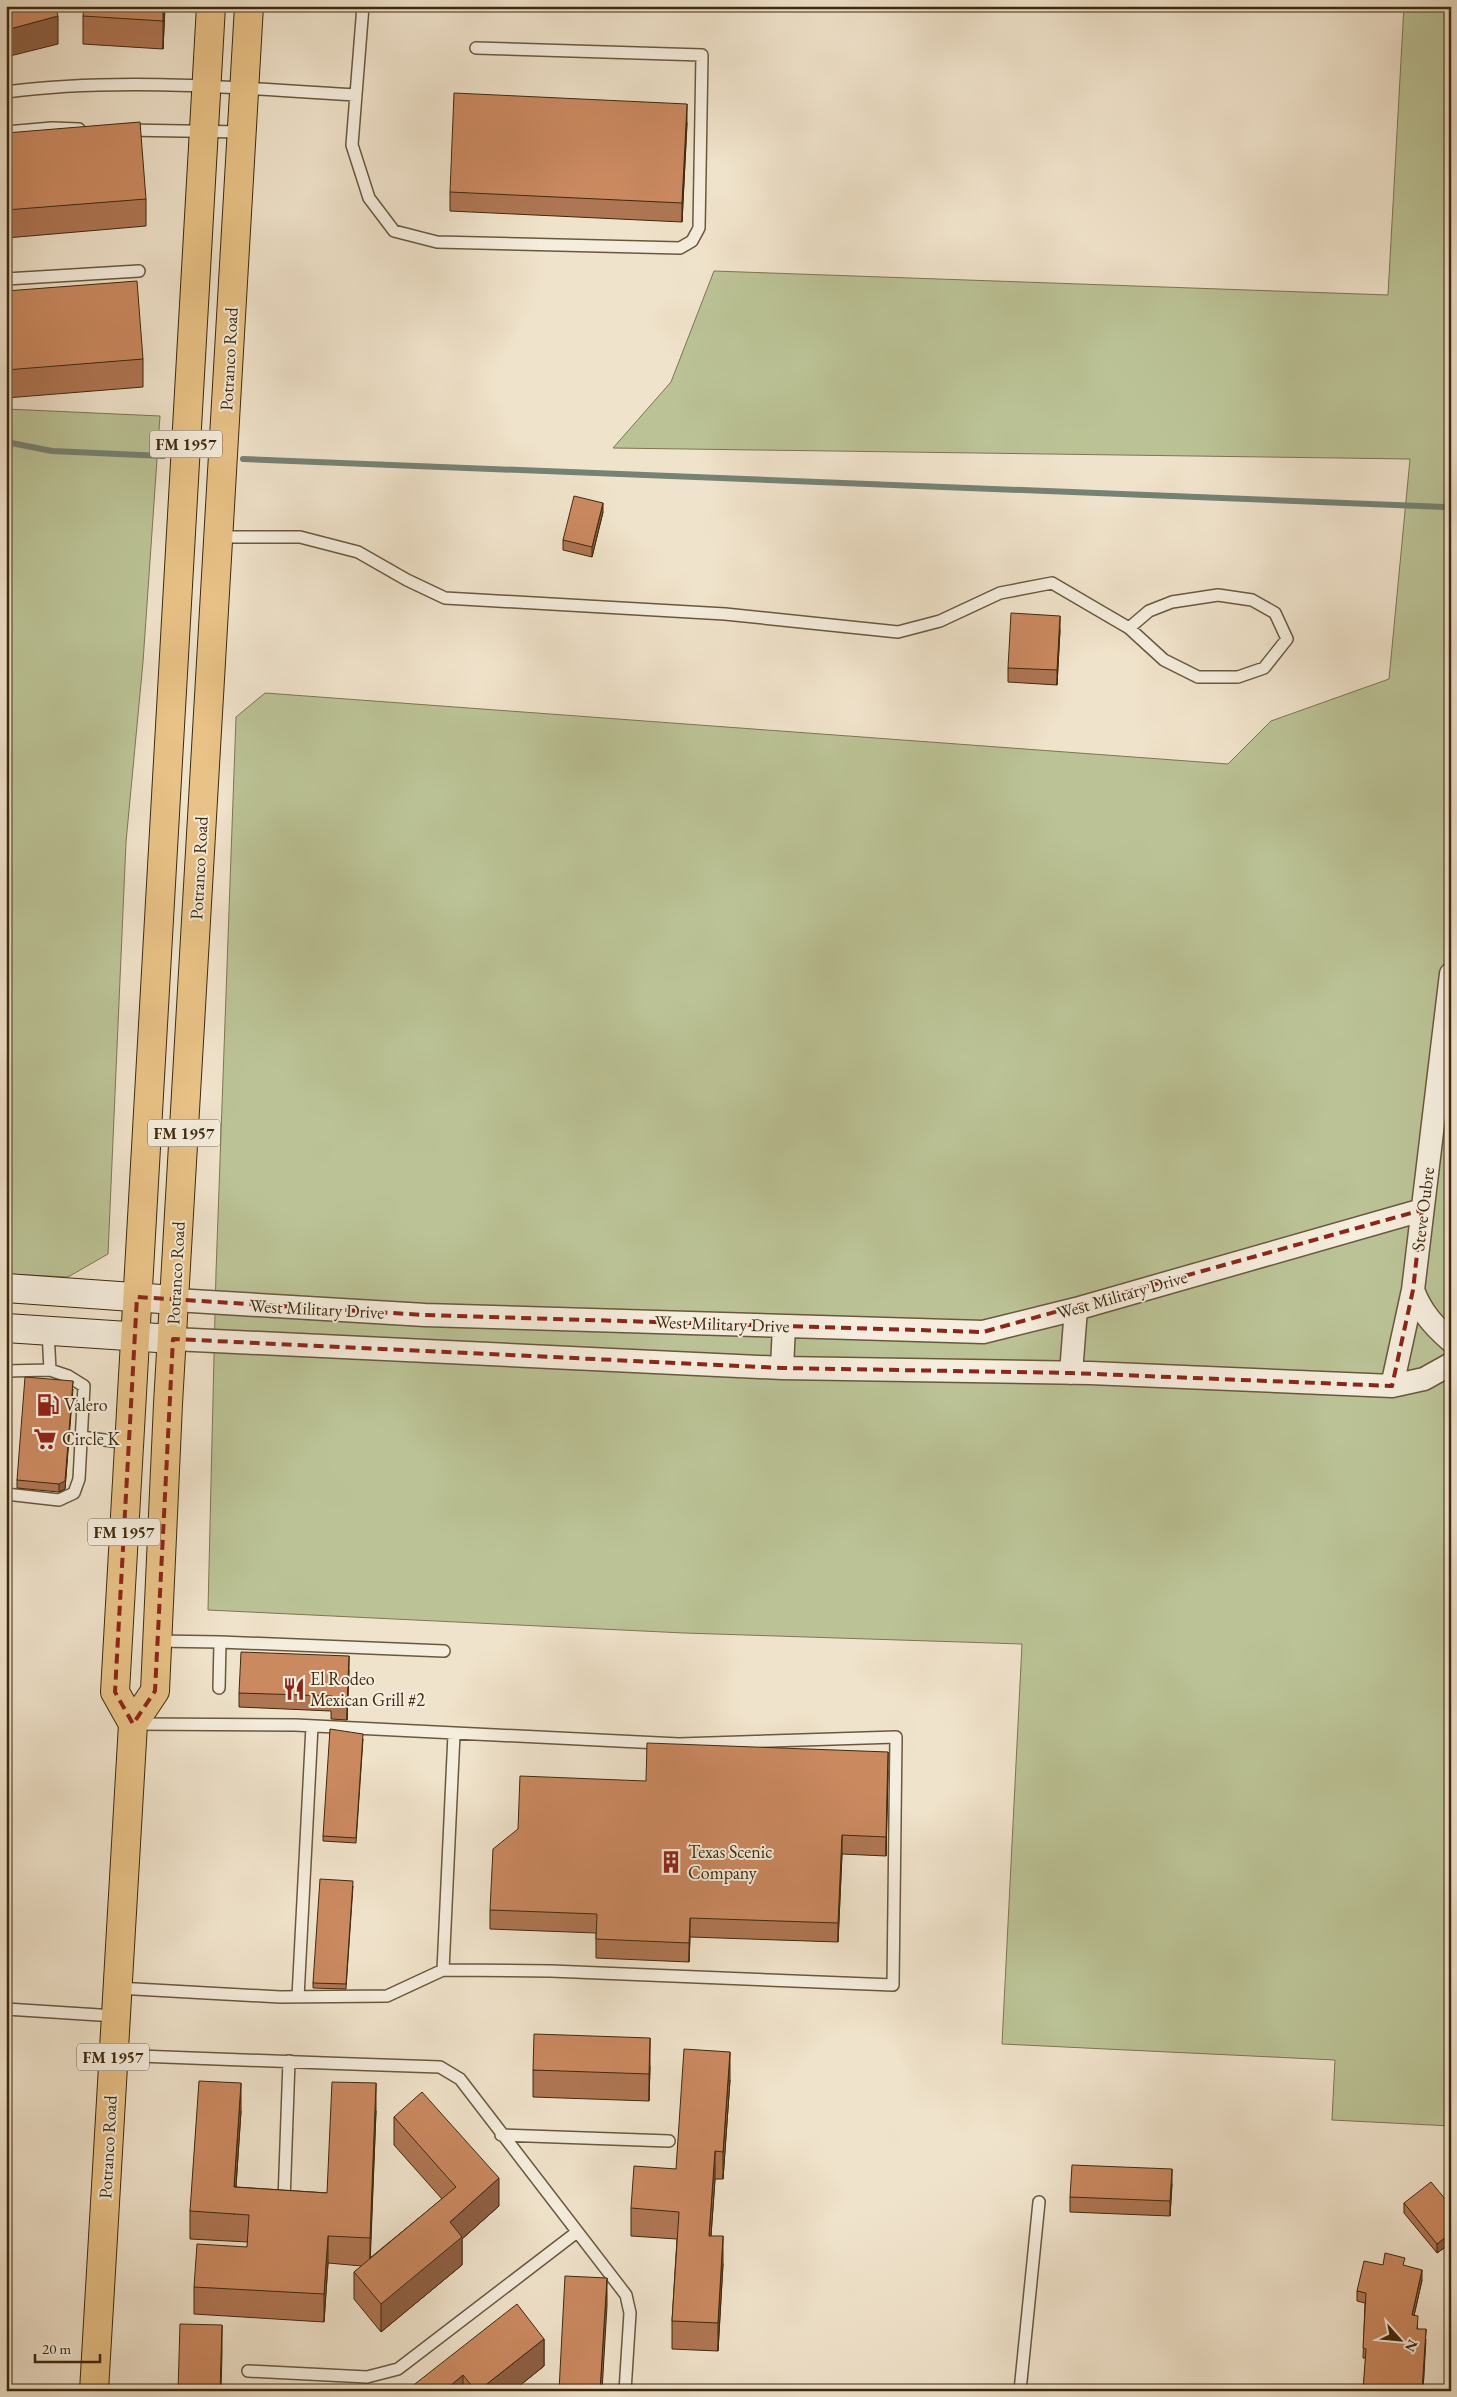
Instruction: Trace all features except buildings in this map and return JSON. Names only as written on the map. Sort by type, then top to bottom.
[{"type":"main road","name":"Potranco Road","points":[[133,1724],[115,1692],[211,6]]},
{"type":"main road","name":"Potranco Road","points":[[94,2391],[133,1724],[155,1691],[175,1300],[249,6]]},
{"type":"main road","name":"West Military Drive","points":[[6,1288],[175,1300]]},
{"type":"main road","name":"West Military Drive","points":[[6,1328],[173,1339]]},
{"type":"street","name":"Steve Oubre","points":[[1392,1386],[1413,1290],[1451,974]]},
{"type":"street","name":"West Military Drive","points":[[175,1300],[425,1315],[983,1332],[1076,1308],[1422,1210]]},
{"type":"street","points":[[1413,1290],[1419,1307],[1434,1326],[1451,1341]]},
{"type":"street","points":[[1071,1373],[1076,1308]]},
{"type":"street","points":[[782,1368],[784,1326]]},
{"type":"street","name":"West Military Drive","points":[[173,1339],[782,1368],[1071,1373],[1392,1386],[1424,1379],[1451,1364]]},
{"type":"lane","points":[[363,6],[352,144],[369,198],[394,230],[437,242],[680,248],[692,241],[698,228],[702,55],[476,48]]},
{"type":"lane","points":[[6,92],[58,85],[244,88],[355,95]]},
{"type":"lane","points":[[6,132],[52,128],[91,129]]},
{"type":"lane","points":[[110,130],[205,133],[242,132]]},
{"type":"lane","points":[[6,279],[139,271]]},
{"type":"lane","points":[[218,536],[300,537],[358,552],[407,580],[445,598],[725,614],[898,632],[940,621],[1000,592],[1052,583],[1129,628],[1164,660],[1198,677],[1238,677],[1264,668],[1287,640],[1275,613],[1252,600],[1218,594],[1172,602],[1148,611],[1129,628]]},
{"type":"lane","points":[[48,1330],[50,1370]]},
{"type":"lane","points":[[6,1371],[50,1370],[68,1376],[84,1386],[79,1479],[74,1493],[59,1500],[6,1494]]},
{"type":"lane","points":[[81,1437],[128,1442]]},
{"type":"lane","points":[[157,1641],[444,1651]]},
{"type":"lane","points":[[219,1688],[220,1642]]},
{"type":"lane","points":[[117,1988],[298,1997],[387,1996],[443,1970],[551,1970],[893,1986],[896,1737],[679,1744],[312,1726],[133,1724]]},
{"type":"lane","points":[[298,1997],[312,1726]]},
{"type":"lane","points":[[443,1970],[454,1734]]},
{"type":"lane","points":[[6,2009],[115,2016]]},
{"type":"lane","points":[[113,2055],[440,2067],[460,2079],[501,2135],[626,2295],[630,2313],[625,2391]]},
{"type":"lane","points":[[284,2201],[289,2061]]},
{"type":"lane","points":[[501,2135],[669,2141]]},
{"type":"lane","points":[[1020,2391],[1039,2202]]},
{"type":"lane","points":[[248,2371],[367,2377],[398,2369],[577,2232]]},
{"type":"highlighted area","points":[[1422,1210],[1413,1290],[1392,1386],[1071,1373],[782,1368],[173,1339],[155,1691],[133,1724],[115,1692],[137,1297],[425,1315],[983,1332]]},
{"type":"green space","points":[[1404,6],[1451,6],[1451,2126],[1332,2120],[1335,2060],[1002,2044],[1022,1644],[684,1633],[208,1610],[216,1272],[236,717],[265,693],[1228,764],[1271,721],[1389,679],[1410,459],[613,448],[671,382],[714,271],[1388,295]]},
{"type":"green space","points":[[6,409],[160,416],[143,662],[126,842],[108,1254],[68,1277],[6,1274]]},
{"type":"waterway","points":[[6,442],[52,451],[163,456]]},
{"type":"waterway","points":[[243,459],[1445,507],[1451,509]]},
{"type":"place","name":"Valero","points":[[48,1405]]},
{"type":"place","name":"Circle K","points":[[45,1439]]},
{"type":"place","name":"El Rodeo Mexican Grill #2","points":[[294,1689]]},
{"type":"place","name":"Texas Scenic Company","points":[[671,1862]]}]
